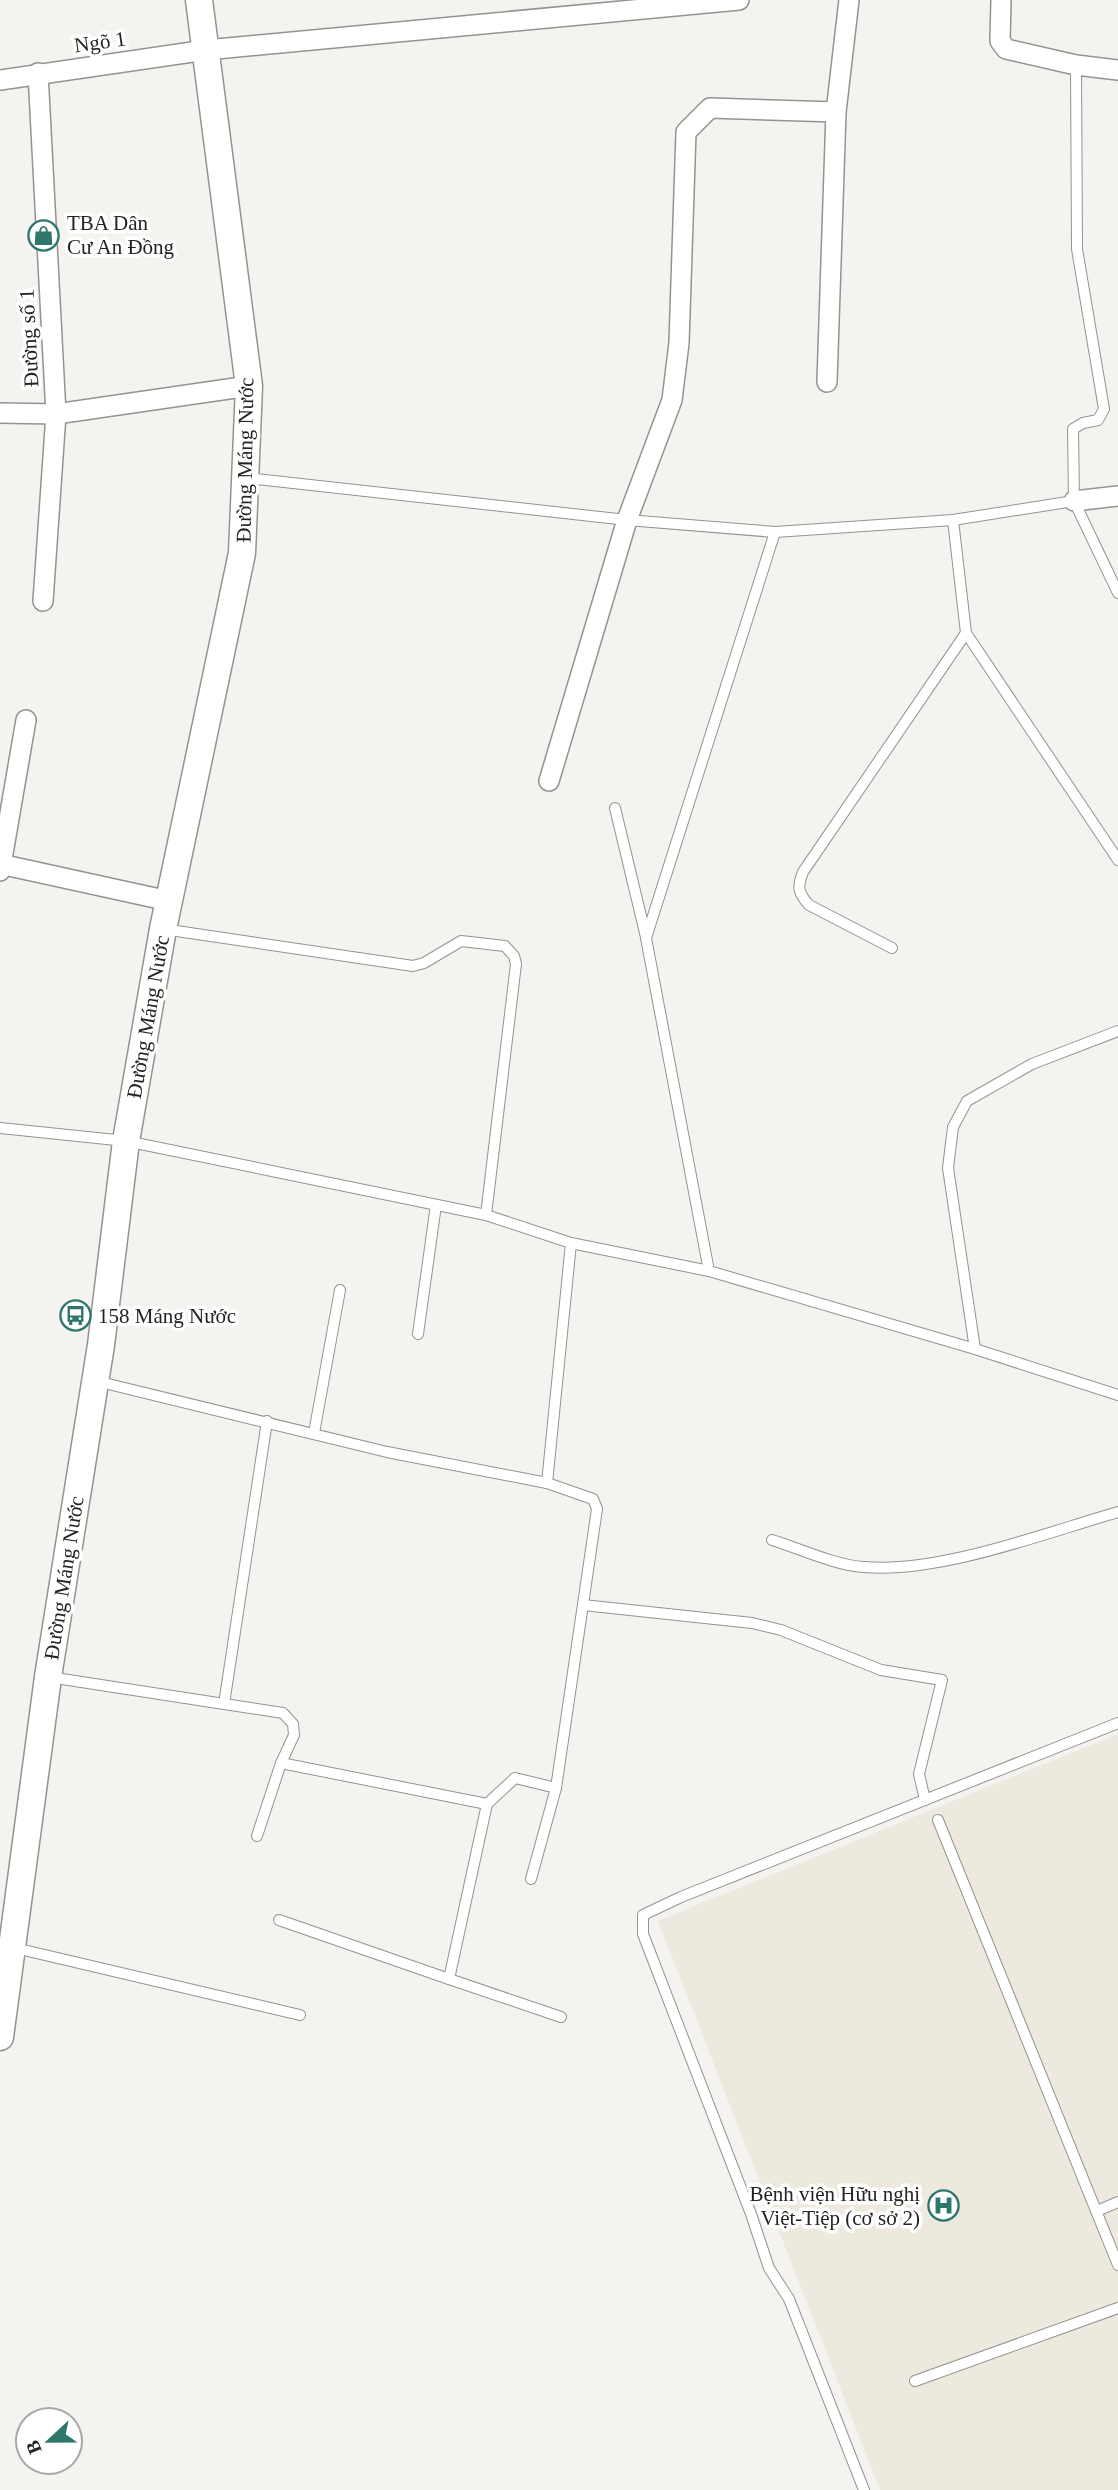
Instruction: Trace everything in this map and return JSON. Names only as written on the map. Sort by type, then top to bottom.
[{"type":"main road","name":"Đường Máng Nước","points":[[1,2023],[14,1948],[48,1677],[96,1381],[126,1142],[163,929],[243,553],[249,387],[199,0]]},
{"type":"street","name":"Ngõ 1","points":[[0,80],[206,50],[739,0]]},
{"type":"street","points":[[827,382],[836,112],[849,0]]},
{"type":"street","points":[[1001,0],[1000,38],[1003,47],[1076,65],[1118,70]]},
{"type":"street","name":"Đường số 1","points":[[37,73],[55,414],[43,601]]},
{"type":"street","points":[[549,781],[627,520],[672,400],[680,344],[686,132],[710,108],[836,112]]},
{"type":"street","points":[[0,413],[55,414],[249,387]]},
{"type":"street","points":[[1074,501],[1118,496]]},
{"type":"street","points":[[26,720],[0,866],[169,901]]},
{"type":"lane","points":[[1076,65],[1077,249],[1104,408],[1098,420],[1083,423],[1073,429],[1074,501],[1118,593]]},
{"type":"lane","points":[[247,478],[627,520],[775,532],[953,520],[1074,501]]},
{"type":"lane","points":[[953,520],[966,633],[1118,860]]},
{"type":"lane","points":[[646,938],[775,532]]},
{"type":"lane","points":[[892,948],[809,905],[800,895],[798,884],[803,872],[966,633]]},
{"type":"lane","points":[[615,808],[646,938],[709,1272]]},
{"type":"lane","points":[[163,929],[413,965],[424,963],[461,940],[505,946],[516,964],[486,1215]]},
{"type":"lane","points":[[975,1349],[948,1168],[953,1127],[967,1101],[1032,1064],[1118,1031]]},
{"type":"lane","points":[[0,1128],[126,1142],[486,1215],[571,1243],[709,1272],[975,1349],[1118,1395]]},
{"type":"lane","points":[[418,1334],[436,1205]]},
{"type":"lane","points":[[547,1483],[571,1243]]},
{"type":"lane","points":[[314,1433],[340,1290]]},
{"type":"lane","points":[[96,1381],[387,1452],[547,1483],[593,1499],[597,1509],[556,1788],[531,1879]]},
{"type":"lane","points":[[224,1704],[267,1421]]},
{"type":"lane","points":[[772,1540],[861,1567],[892,1568],[962,1556],[1118,1512]]},
{"type":"lane","points":[[583,1605],[752,1623],[781,1630],[881,1670],[942,1680],[919,1774],[925,1800]]},
{"type":"lane","points":[[48,1677],[282,1713],[289,1717],[294,1735],[281,1763],[257,1836]]},
{"type":"lane","points":[[864,2490],[789,2299],[769,2268],[747,2201],[643,1934],[643,1915],[681,1897],[1118,1723]]},
{"type":"lane","points":[[281,1763],[487,1804]]},
{"type":"lane","points":[[449,1979],[487,1804],[515,1778],[556,1788]]},
{"type":"lane","points":[[938,1820],[1118,2265]]},
{"type":"lane","points":[[279,1920],[561,2017]]},
{"type":"lane","points":[[14,1948],[300,2015]]},
{"type":"lane","points":[[1097,2211],[1118,2202]]},
{"type":"lane","points":[[915,2381],[1118,2308]]},
{"type":"shaded area","name":"Bệnh viện Hữu nghị Việt-Tiệp (cơ sở 2)","points":[[1118,1734],[1118,2490],[880,2490],[658,1921]]},
{"type":"place","name":"TBA Dân Cư An Đồng","points":[[44,235]]},
{"type":"place","name":"158 Máng Nước","points":[[75,1316]]},
{"type":"place","name":"Bệnh viện Hữu nghị Việt-Tiệp (cơ sở 2)","points":[[943,2206]]}]
